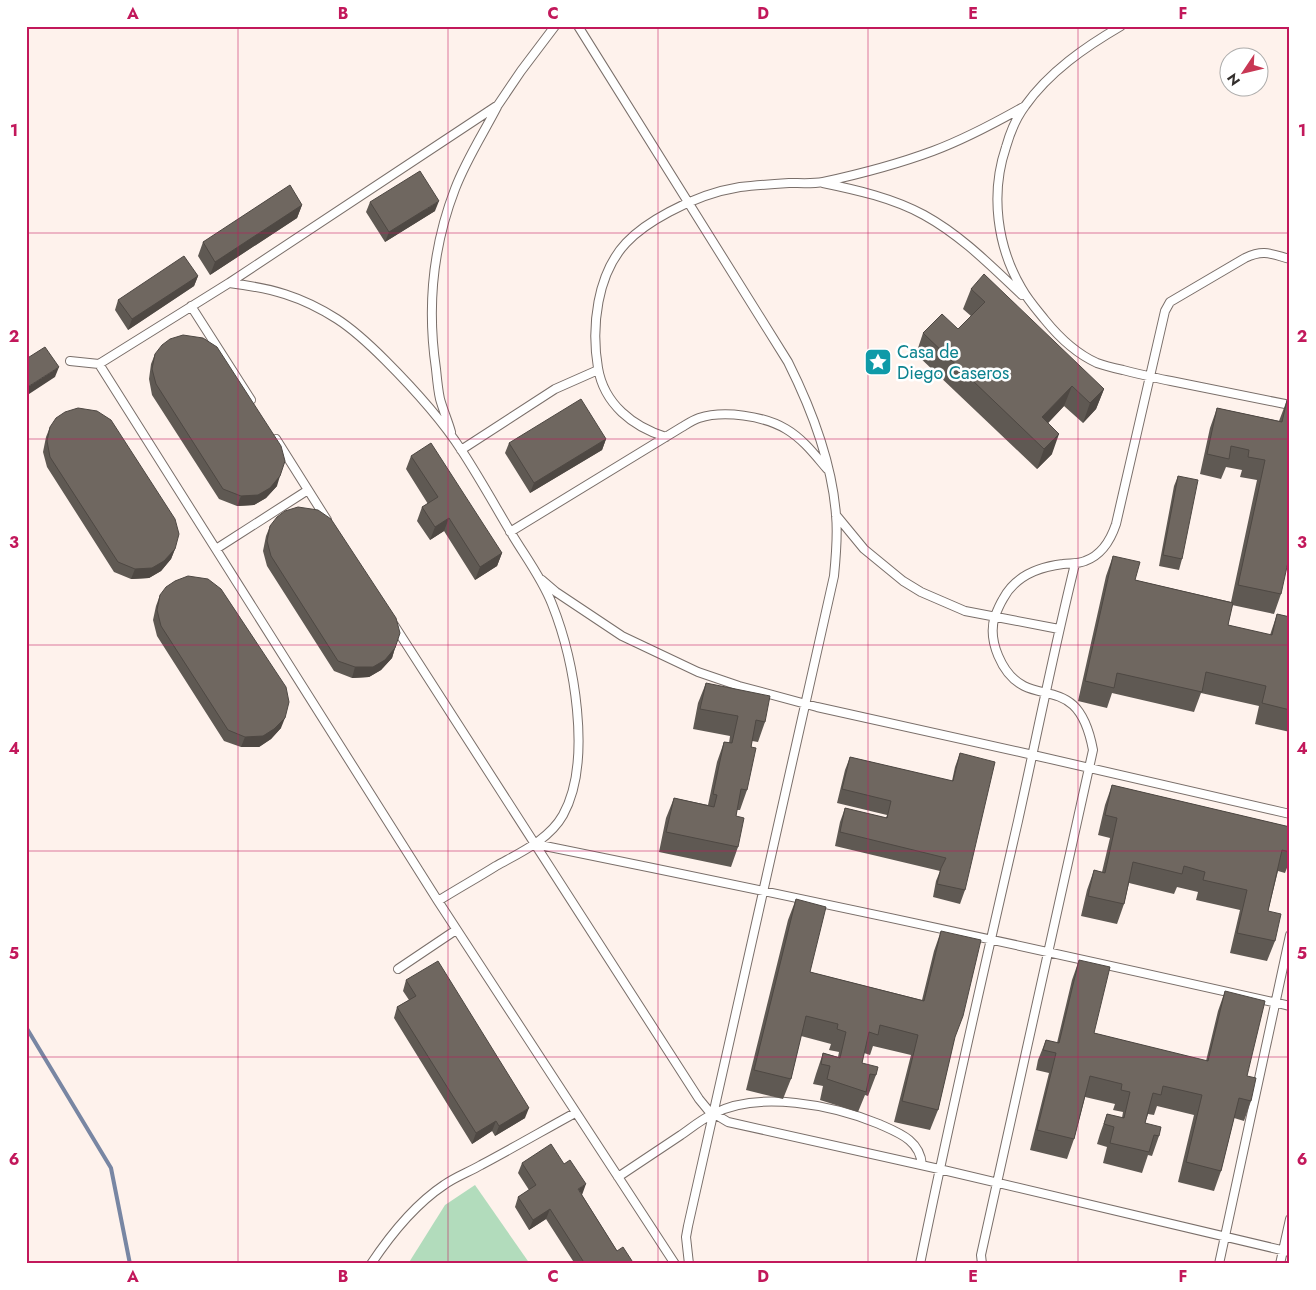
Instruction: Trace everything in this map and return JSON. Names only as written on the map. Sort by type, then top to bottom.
[{"type":"lane","points":[[454,440],[440,398],[433,352],[432,290],[436,253],[444,220],[463,171],[498,105],[555,26]]},
{"type":"lane","points":[[578,26],[788,362],[801,388],[821,441],[829,471],[836,515],[834,576],[686,1237],[689,1264]]},
{"type":"lane","points":[[1120,26],[1081,51],[1068,62],[1043,85],[1025,106],[1016,121],[1003,154],[997,195],[998,223],[1010,267],[1022,290],[1053,330],[1082,354],[1097,363],[1151,377],[1290,405]]},
{"type":"lane","points":[[70,361],[99,364],[229,283],[498,105]]},
{"type":"lane","points":[[666,437],[639,426],[623,414],[607,395],[598,370],[595,325],[599,300],[614,258],[626,243],[643,228],[687,202],[739,187],[821,182],[874,169],[933,151],[988,126],[1025,106]]},
{"type":"lane","points":[[821,182],[867,192],[923,214],[943,226],[981,256],[1034,307]]},
{"type":"lane","points":[[982,1264],[981,1255],[1092,750],[1087,727],[1071,703],[1058,696],[1024,686],[1011,677],[1002,664],[997,652],[993,631],[994,617],[1003,598],[1017,580],[1032,571],[1048,566],[1075,564],[1093,558],[1111,538],[1151,377],[1165,311],[1170,302],[1254,254],[1260,252],[1290,259]]},
{"type":"lane","points":[[229,283],[254,286],[292,295],[308,302],[338,319],[403,377],[430,407],[461,450],[552,603],[568,657],[577,709],[579,745],[572,794],[564,814],[557,824],[535,844],[438,901]]},
{"type":"lane","points":[[191,306],[255,406]]},
{"type":"lane","points":[[99,364],[456,930],[675,1264]]},
{"type":"lane","points":[[461,450],[555,389],[598,370]]},
{"type":"lane","points":[[510,532],[699,418],[717,415],[742,415],[763,419],[786,429],[806,444],[829,471]]},
{"type":"lane","points":[[271,431],[329,523]]},
{"type":"lane","points":[[216,548],[308,490]]},
{"type":"lane","points":[[836,515],[864,550],[915,589],[965,611],[1059,629]]},
{"type":"lane","points":[[920,1264],[939,1169],[1075,564]]},
{"type":"lane","points":[[538,577],[556,592],[622,636],[698,672],[739,686],[804,704],[1033,754],[1290,814]]},
{"type":"lane","points":[[392,621],[699,1099],[713,1114],[728,1122],[922,1165],[1286,1251]]},
{"type":"lane","points":[[535,844],[763,890],[1290,1006]]},
{"type":"lane","points":[[398,969],[456,930]]},
{"type":"lane","points":[[1219,1264],[1290,935]]},
{"type":"lane","points":[[618,1177],[713,1114],[739,1105],[756,1102],[823,1107],[854,1114],[908,1138],[919,1151],[922,1165]]},
{"type":"lane","points":[[371,1264],[386,1242],[415,1208],[444,1185],[576,1113]]},
{"type":"lane","points":[[1280,1264],[1286,1251],[1290,1218]]},
{"type":"green space","points":[[475,1185],[530,1264],[408,1264],[445,1205]]},
{"type":"building","points":[[420,171],[439,201],[389,232],[370,202]]},
{"type":"building","points":[[290,185],[302,205],[215,262],[203,242]]},
{"type":"building","points":[[184,256],[198,276],[132,319],[118,300]]},
{"type":"building","points":[[984,274],[1104,389],[1090,403],[1072,386],[1042,417],[1059,434],[1044,449],[923,333],[942,314],[958,329],[985,302],[971,289]]},
{"type":"building","points":[[183,335],[203,338],[217,347],[281,446],[285,461],[280,476],[270,488],[258,495],[241,496],[223,489],[156,384],[152,369],[155,354],[170,339]]},
{"type":"building","points":[[45,347],[59,367],[26,388],[26,359]]},
{"type":"building","points":[[581,399],[606,439],[534,483],[509,443]]},
{"type":"building","points":[[1287,400],[1290,401],[1290,553],[1281,594],[1238,585],[1265,460],[1248,457],[1249,450],[1231,446],[1229,459],[1207,454],[1217,408],[1282,422]]},
{"type":"building","points":[[78,408],[97,411],[111,420],[175,519],[179,534],[175,549],[164,561],[152,568],[135,569],[118,562],[50,457],[47,441],[50,427],[56,418],[65,412]]},
{"type":"building","points":[[431,443],[502,553],[480,567],[449,518],[435,527],[422,507],[438,497],[411,456]]},
{"type":"building","points":[[1178,476],[1198,480],[1182,559],[1163,555]]},
{"type":"building","points":[[298,507],[318,510],[331,519],[396,618],[400,633],[395,648],[385,660],[373,667],[355,667],[338,661],[271,556],[267,541],[270,526],[285,511]]},
{"type":"building","points":[[1113,556],[1140,562],[1135,580],[1233,603],[1228,625],[1272,635],[1277,614],[1290,617],[1290,710],[1262,703],[1266,686],[1206,672],[1202,692],[1117,673],[1114,688],[1085,681]]},
{"type":"building","points":[[188,576],[208,579],[221,589],[286,687],[289,702],[285,718],[274,729],[263,736],[245,737],[228,730],[161,626],[157,610],[160,595],[166,587]]},
{"type":"building","points":[[706,683],[770,696],[765,722],[756,720],[751,747],[756,748],[747,790],[741,789],[736,816],[744,818],[738,847],[666,832],[674,798],[714,807],[717,795],[713,794],[724,742],[732,743],[738,716],[700,709]]},
{"type":"building","points":[[960,753],[995,762],[965,890],[937,884],[946,858],[840,832],[845,808],[887,818],[891,801],[842,789],[850,757],[953,781]]},
{"type":"building","points":[[1112,785],[1290,827],[1290,852],[1282,850],[1268,911],[1281,914],[1275,941],[1237,933],[1247,890],[1203,880],[1205,872],[1184,866],[1182,874],[1133,862],[1124,904],[1088,896],[1094,870],[1105,873],[1117,818],[1105,815]]},
{"type":"building","points":[[796,899],[826,907],[810,972],[924,1001],[941,931],[981,940],[938,1110],[902,1101],[918,1035],[880,1025],[878,1035],[869,1032],[862,1063],[878,1067],[876,1075],[870,1074],[866,1092],[827,1079],[830,1066],[821,1064],[823,1053],[840,1058],[846,1032],[837,1029],[838,1024],[806,1016],[791,1079],[754,1070]]},
{"type":"building","points":[[1079,960],[1110,967],[1094,1033],[1208,1061],[1225,991],[1265,1001],[1247,1076],[1256,1078],[1251,1101],[1239,1098],[1221,1171],[1186,1162],[1202,1095],[1163,1086],[1161,1095],[1153,1093],[1145,1123],[1161,1127],[1159,1136],[1154,1135],[1149,1152],[1110,1143],[1114,1127],[1104,1124],[1107,1114],[1124,1118],[1130,1092],[1121,1090],[1122,1084],[1090,1076],[1074,1139],[1037,1130],[1056,1053],[1043,1050],[1046,1040],[1059,1043]]},
{"type":"building","points":[[438,961],[529,1108],[499,1126],[496,1121],[476,1133],[397,1007],[416,996],[406,980]]},
{"type":"building","points":[[551,1144],[564,1164],[570,1160],[586,1184],[578,1189],[617,1251],[623,1247],[634,1264],[585,1264],[550,1209],[533,1220],[518,1197],[536,1185],[522,1163]]},
{"type":"waterway","points":[[26,1027],[111,1168],[130,1264]]},
{"type":"place","name":"Casa de Diego Caseros","points":[[878,362]]}]
